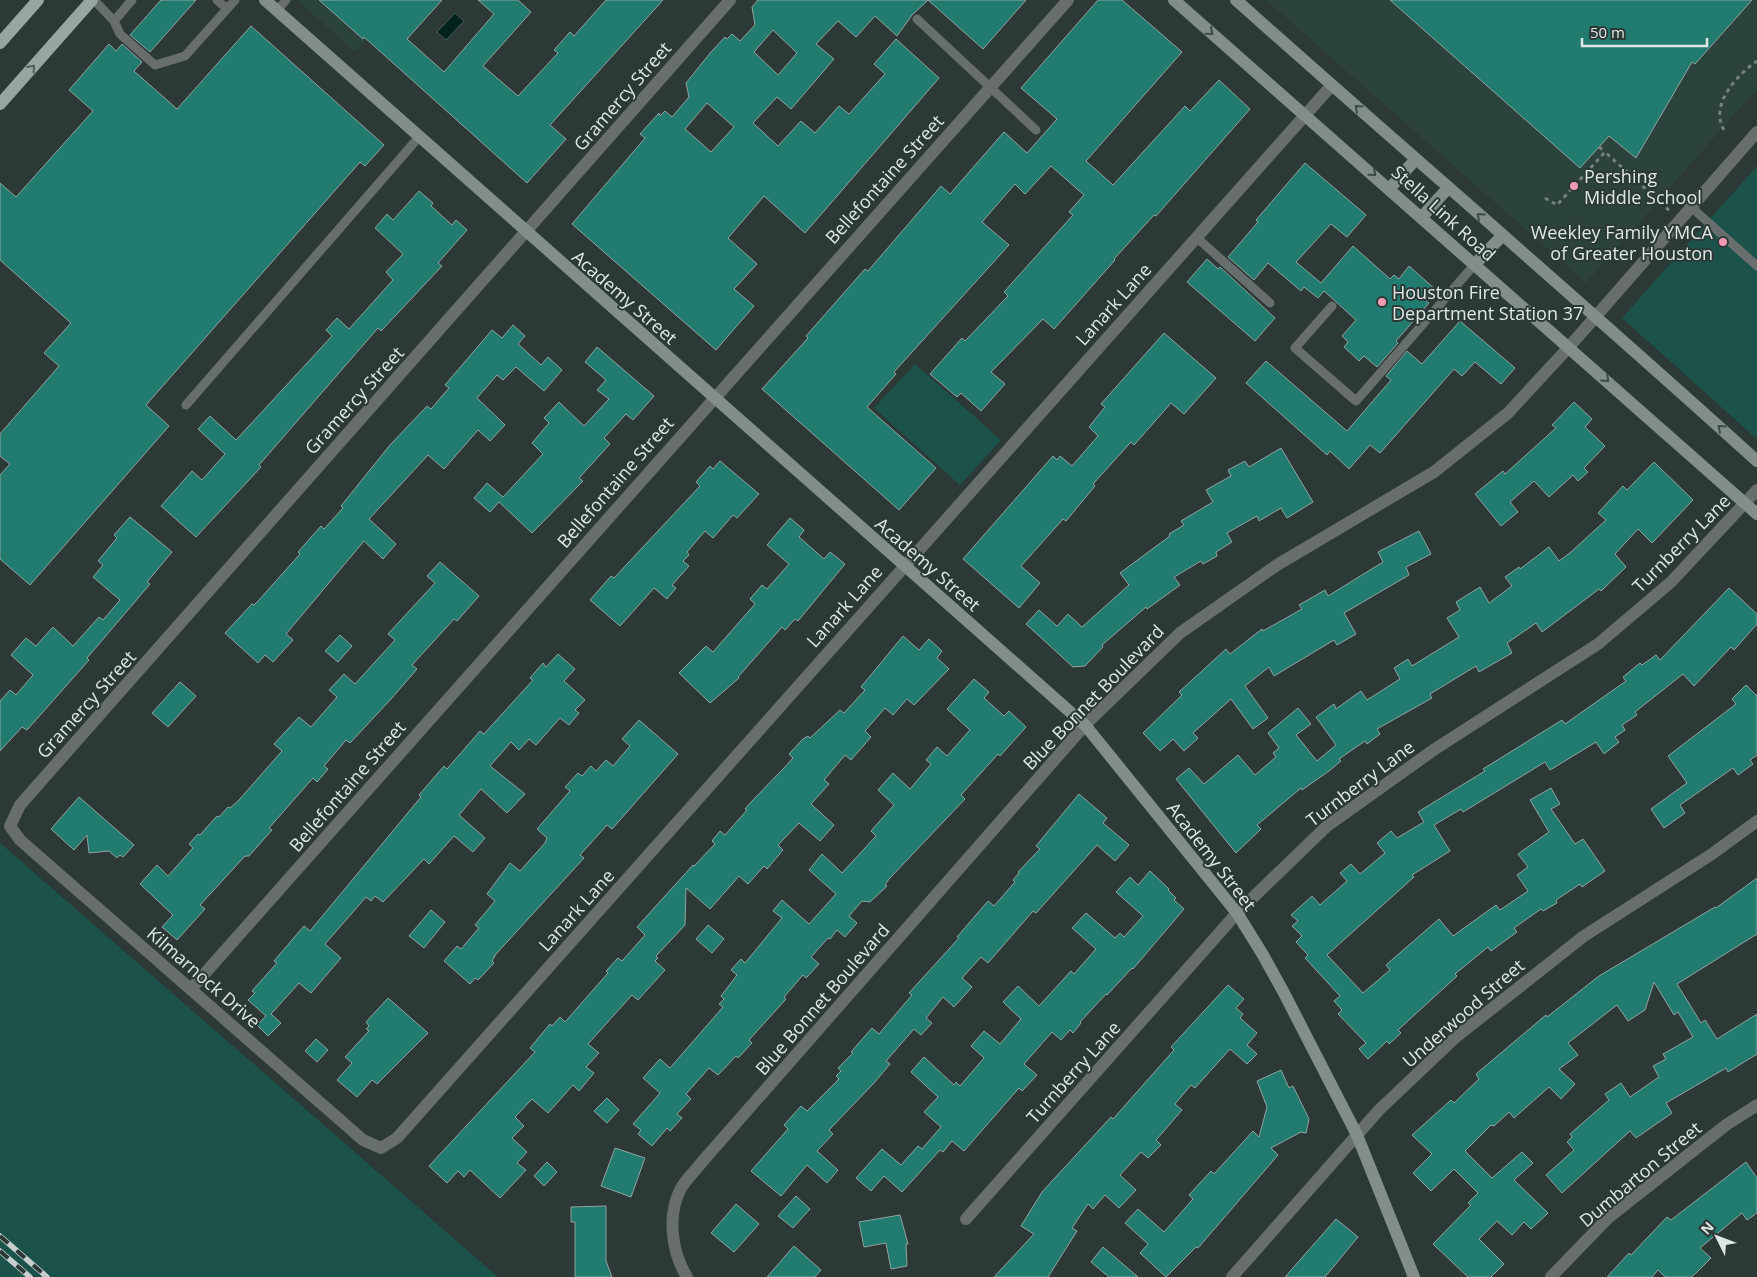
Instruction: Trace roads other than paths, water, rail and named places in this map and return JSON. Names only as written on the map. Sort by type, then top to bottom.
[{"type":"main road","points":[[0,43],[38,0]]},
{"type":"main road","points":[[2,97],[93,0]]},
{"type":"street","name":"Academy Street","points":[[265,0],[1085,726],[1237,913],[1284,993],[1357,1135],[1414,1277]]},
{"type":"street","name":"Gramercy Street","points":[[10,826],[20,805],[730,0]]},
{"type":"street","name":"Bellefontaine Street","points":[[191,989],[713,398],[1068,0]]},
{"type":"street","name":"Stella Link Road","points":[[1174,0],[1390,188],[1757,514]]},
{"type":"street","name":"Stella Link Road","points":[[1243,2],[1332,85],[1502,236],[1596,316],[1757,461]]},
{"type":"street","name":"Lanark Lane","points":[[380,1148],[397,1138],[1332,85]]},
{"type":"street","name":"Blue Bonnet Boulevard","points":[[687,1277],[679,1265],[671,1227],[680,1190],[702,1162],[1085,726],[1180,633],[1277,565],[1434,472],[1508,414],[1757,132]]},
{"type":"street","points":[[1390,188],[1416,159]]},
{"type":"street","points":[[1422,217],[1448,188]]},
{"type":"street","points":[[1476,264],[1502,236]]},
{"type":"street","name":"Turnberry Lane","points":[[966,1219],[1237,913],[1327,826],[1435,750],[1598,644],[1672,582],[1757,490]]},
{"type":"street","name":"Underwood Street","points":[[1232,1277],[1379,1110],[1456,1037],[1584,936],[1712,854],[1757,821]]},
{"type":"street","name":"Kilmarnock Drive","points":[[10,826],[20,840],[363,1140],[380,1148]]},
{"type":"street","name":"Dumbarton Street","points":[[1551,1277],[1608,1218],[1726,1125],[1757,1105]]},
{"type":"lane","points":[[93,0],[114,21],[120,34],[156,65],[185,56],[235,0]]},
{"type":"lane","points":[[114,21],[132,0]]},
{"type":"lane","points":[[217,0],[227,9]]},
{"type":"lane","points":[[277,11],[286,0]]},
{"type":"lane","points":[[917,19],[1036,130]]},
{"type":"lane","points":[[186,404],[419,137]]},
{"type":"lane","points":[[1692,207],[1757,266]]},
{"type":"lane","points":[[1196,238],[1270,303]]},
{"type":"lane","points":[[1332,306],[1295,348],[1356,402],[1476,264]]},
{"type":"railway","points":[[0,1236],[47,1277]]},
{"type":"railway","points":[[0,1251],[30,1277]]},
{"type":"place","name":"Pershing Middle School","points":[[1574,186]]},
{"type":"place","name":"Weekley Family YMCA of Greater Houston","points":[[1723,242]]},
{"type":"place","name":"Houston Fire Department Station 37","points":[[1382,302]]}]
